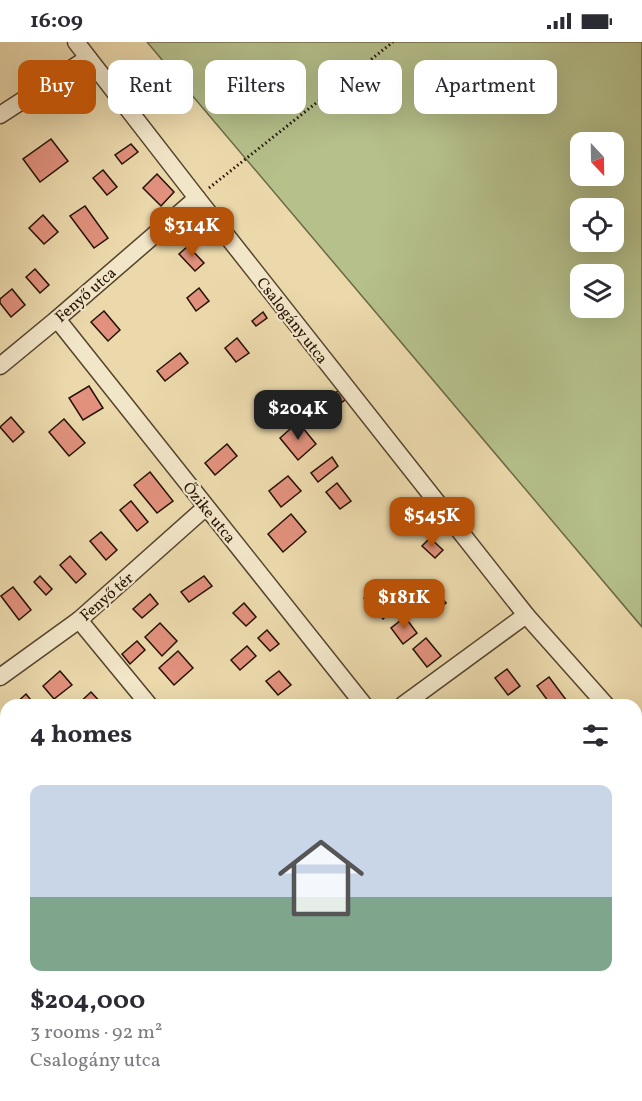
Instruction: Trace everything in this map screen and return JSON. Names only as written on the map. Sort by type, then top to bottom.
[{"type":"street","name":"Csalogány utca","points":[[76,42],[526,615],[601,699]]},
{"type":"street","points":[[0,115],[88,58]]},
{"type":"street","name":"Fenyő utca","points":[[0,366],[197,198]]},
{"type":"street","name":"Őzike utca","points":[[57,319],[359,699]]},
{"type":"street","name":"Fenyő tér","points":[[0,677],[79,620],[206,507]]},
{"type":"street","points":[[411,699],[526,615]]},
{"type":"street","points":[[79,620],[143,699]]},
{"type":"path","points":[[197,198],[393,42]]},
{"type":"green space","points":[[147,42],[642,42],[642,627],[208,114],[306,114],[306,60],[205,60],[205,111],[193,96],[193,60],[162,60]]},
{"type":"building","points":[[51,139],[68,161],[40,182],[23,159]]},
{"type":"building","points":[[131,144],[138,152],[122,164],[115,155]]},
{"type":"building","points":[[103,170],[117,187],[107,195],[93,178]]},
{"type":"building","points":[[157,174],[174,192],[161,206],[143,188]]},
{"type":"building","points":[[85,206],[108,238],[94,248],[70,216]]},
{"type":"building","points":[[43,215],[58,232],[44,244],[29,228]]},
{"type":"building","points":[[188,246],[204,263],[195,271],[179,254]]},
{"type":"building","points":[[35,269],[49,285],[40,293],[26,277]]},
{"type":"building","points":[[199,288],[209,301],[196,311],[187,298]]},
{"type":"building","points":[[12,289],[25,305],[11,317],[0,303],[0,299]]},
{"type":"building","points":[[104,311],[120,330],[108,341],[91,322]]},
{"type":"building","points":[[263,312],[267,318],[256,326],[252,321]]},
{"type":"building","points":[[237,338],[249,353],[236,362],[225,348]]},
{"type":"building","points":[[180,353],[188,363],[165,381],[157,371]]},
{"type":"building","points":[[89,386],[103,408],[83,420],[69,398]]},
{"type":"building","points":[[342,388],[349,397],[323,416],[316,407]]},
{"type":"building","points":[[11,417],[24,432],[13,442],[0,427]]},
{"type":"building","points":[[64,419],[85,443],[69,456],[49,432]]},
{"type":"building","points":[[298,422],[316,444],[298,460],[280,438]]},
{"type":"building","points":[[227,444],[237,456],[215,475],[205,463]]},
{"type":"building","points":[[332,457],[338,466],[318,482],[311,473]]},
{"type":"building","points":[[150,472],[173,501],[157,513],[134,485]]},
{"type":"building","points":[[288,476],[301,491],[281,507],[269,491]]},
{"type":"building","points":[[337,483],[351,501],[340,509],[326,492]]},
{"type":"building","points":[[131,501],[148,522],[137,531],[120,510]]},
{"type":"building","points":[[291,514],[306,532],[283,552],[268,534]]},
{"type":"building","points":[[101,532],[117,550],[106,560],[90,541]]},
{"type":"building","points":[[430,538],[443,550],[435,558],[422,546]]},
{"type":"building","points":[[70,556],[86,574],[76,583],[60,565]]},
{"type":"building","points":[[40,576],[52,589],[46,595],[34,582]]},
{"type":"building","points":[[204,576],[212,586],[189,602],[181,592]]},
{"type":"building","points":[[13,587],[31,610],[19,620],[1,596]]},
{"type":"building","points":[[376,588],[395,608],[383,619],[364,598]]},
{"type":"building","points":[[435,591],[446,603],[437,611],[426,599]]},
{"type":"building","points":[[150,594],[158,604],[142,618],[133,609]]},
{"type":"building","points":[[244,603],[256,617],[246,626],[233,613]]},
{"type":"building","points":[[405,617],[417,633],[403,644],[391,628]]},
{"type":"building","points":[[160,623],[177,641],[162,656],[145,637]]},
{"type":"building","points":[[267,630],[279,644],[270,651],[258,638]]},
{"type":"building","points":[[426,638],[441,656],[427,667],[413,649]]},
{"type":"building","points":[[137,641],[145,650],[130,664],[122,654]]},
{"type":"building","points":[[247,646],[256,656],[240,670],[231,660]]},
{"type":"building","points":[[178,651],[193,668],[174,685],[159,668]]},
{"type":"building","points":[[507,669],[520,686],[508,695],[495,678]]},
{"type":"building","points":[[60,671],[72,685],[54,699],[43,686]]},
{"type":"building","points":[[279,671],[291,685],[278,695],[266,681]]},
{"type":"building","points":[[549,677],[566,699],[547,699],[537,686]]},
{"type":"building","points":[[91,692],[97,699],[83,699]]},
{"type":"building","points":[[26,694],[30,699],[21,699]]}]
